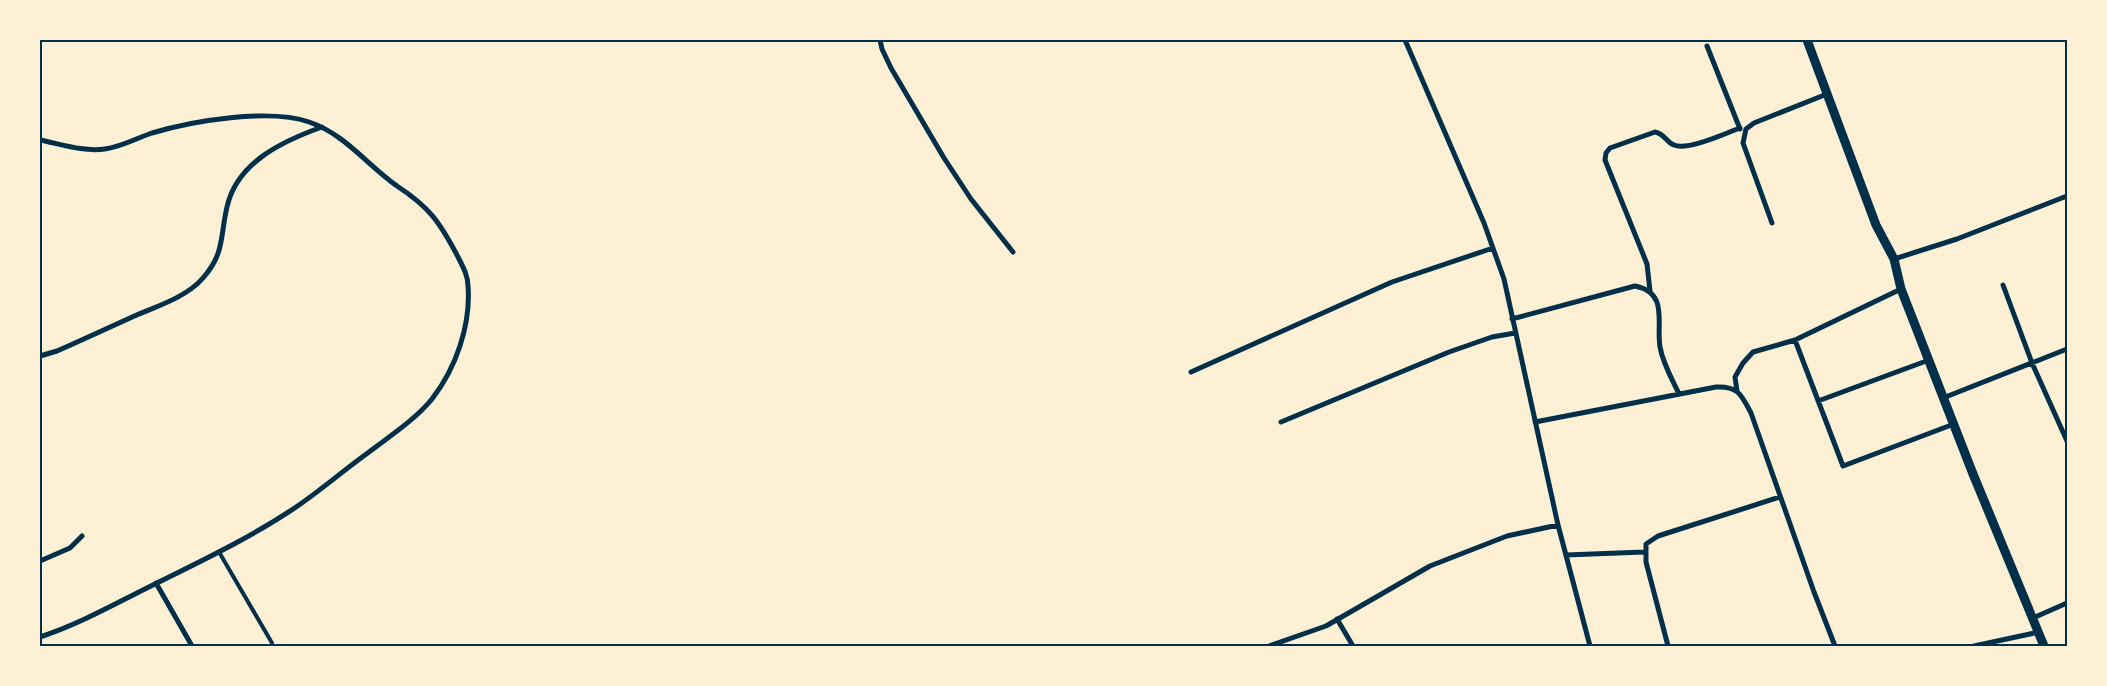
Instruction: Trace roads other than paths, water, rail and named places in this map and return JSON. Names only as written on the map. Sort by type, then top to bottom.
[{"type":"street","points":[[880,40],[891,68],[944,158],[971,199],[1013,252]]},
{"type":"street","points":[[1405,40],[1484,223],[1504,279],[1558,525],[1590,646]]},
{"type":"street","points":[[1807,40],[1876,225],[1894,259],[1901,289],[2044,646]]},
{"type":"street","points":[[1708,46],[1743,136],[1743,143],[1772,223]]},
{"type":"street","points":[[1743,136],[1746,129],[1754,123],[1827,94]]},
{"type":"street","points":[[40,140],[79,148],[104,149],[154,133],[211,122],[254,117],[290,116],[322,126],[349,143],[368,163],[421,202],[434,216],[466,273],[468,285],[464,332],[456,358],[432,400],[412,418],[299,505],[219,552],[81,621],[40,637]]},
{"type":"street","points":[[40,356],[64,348],[166,302],[202,280],[221,251],[227,207],[232,193],[243,175],[254,163],[275,147],[322,126]]},
{"type":"street","points":[[1650,291],[1648,264],[1606,160],[1606,153],[1610,148],[1656,132],[1662,133],[1671,144],[1682,147],[1740,128]]},
{"type":"street","points":[[1894,259],[1957,239],[2067,196]]},
{"type":"street","points":[[1191,372],[1400,279],[1493,248]]},
{"type":"street","points":[[2003,285],[2032,363],[2067,441]]},
{"type":"street","points":[[1512,319],[1635,286],[1650,291],[1655,297],[1660,314],[1659,337],[1663,359],[1679,394]]},
{"type":"street","points":[[1835,646],[1750,413],[1737,391],[1735,377],[1753,352],[1795,340],[1901,289]]},
{"type":"street","points":[[1281,422],[1472,343],[1515,333]]},
{"type":"street","points":[[1795,340],[1843,466],[1954,424]]},
{"type":"street","points":[[1944,398],[2067,350]]},
{"type":"street","points":[[1818,401],[1929,360]]},
{"type":"street","points":[[1534,422],[1716,386],[1730,386],[1737,391]]},
{"type":"street","points":[[1668,646],[1644,552],[1646,544],[1658,536],[1780,497]]},
{"type":"street","points":[[1269,646],[1280,644],[1326,626],[1430,566],[1507,536],[1558,525]]},
{"type":"street","points":[[40,561],[70,548],[82,536]]},
{"type":"street","points":[[1566,555],[1644,552]]},
{"type":"street","points":[[156,583],[192,646]]},
{"type":"street","points":[[2033,618],[2067,603]]},
{"type":"street","points":[[1337,619],[1353,646]]},
{"type":"street","points":[[1974,646],[2039,632]]},
{"type":"lane","points":[[219,552],[272,643]]}]
